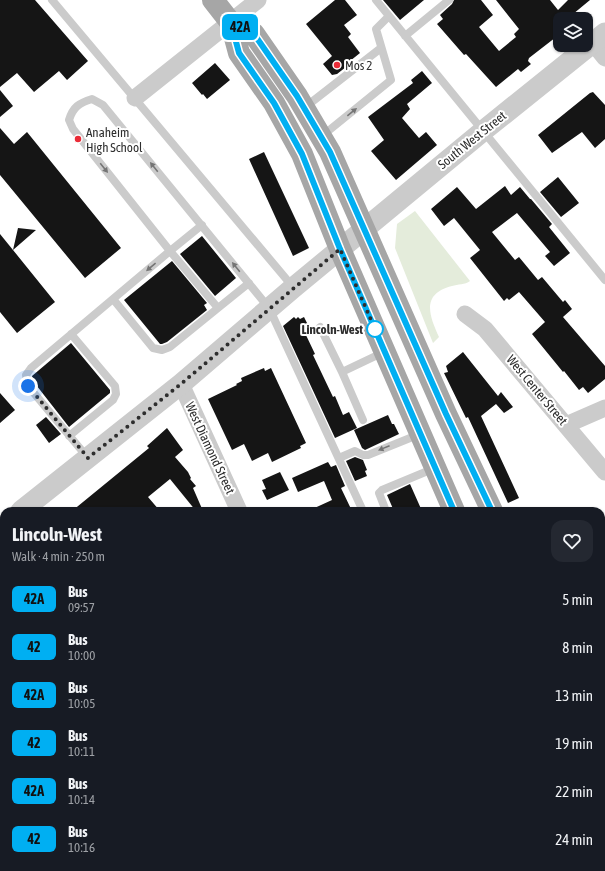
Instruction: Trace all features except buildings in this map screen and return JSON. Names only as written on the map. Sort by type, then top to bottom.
[{"type":"main road","points":[[213,0],[231,23],[239,53],[274,103],[302,154],[340,249],[452,507]]},
{"type":"main road","points":[[231,23],[254,34],[304,108],[330,152],[446,414],[490,507]]},
{"type":"street","points":[[135,98],[258,0]]},
{"type":"street","name":"South West Street","points":[[26,507],[181,384],[269,308],[483,131],[601,45]]},
{"type":"street","name":"West Center Street","points":[[465,314],[485,329],[605,472]]},
{"type":"street","name":"West Diamond Street","points":[[181,384],[237,507]]},
{"type":"street","points":[[566,425],[605,408]]},
{"type":"lane","points":[[52,0],[293,288]]},
{"type":"lane","points":[[376,0],[605,280]]},
{"type":"lane","points":[[405,36],[449,0]]},
{"type":"lane","points":[[321,136],[391,80],[376,29],[389,16]]},
{"type":"lane","points":[[304,108],[381,48]]},
{"type":"lane","points":[[218,308],[170,251],[73,129],[69,120],[72,110],[80,102],[92,99],[103,105],[269,308],[361,507]]},
{"type":"lane","points":[[88,458],[28,386],[26,376],[31,368],[202,225]]},
{"type":"lane","points":[[113,299],[153,348],[162,350],[170,347],[249,283]]},
{"type":"lane","points":[[320,327],[363,420]]},
{"type":"lane","points":[[69,436],[113,400],[116,394],[115,386],[71,334]]},
{"type":"lane","points":[[342,372],[385,352]]},
{"type":"lane","points":[[339,458],[355,451],[363,455],[368,455],[421,434]]},
{"type":"lane","points":[[384,507],[379,493],[382,490],[435,468]]},
{"type":"green space","points":[[415,211],[470,281],[454,285],[435,294],[430,306],[432,321],[439,337],[433,343],[395,248],[397,224]]},
{"type":"bus line","name":"42A","points":[[452,507],[340,249],[302,154],[274,103],[239,53],[231,23],[254,34],[297,96],[330,152],[446,414],[490,507]]},
{"type":"place","name":"Mos 2","points":[[337,65]]},
{"type":"place","name":"Anaheim High School","points":[[78,139]]},
{"type":"place","name":"Lincoln-West","points":[[375,329]]},
{"type":"route","points":[[28,386],[88,458],[181,384],[340,249],[375,329]]}]
